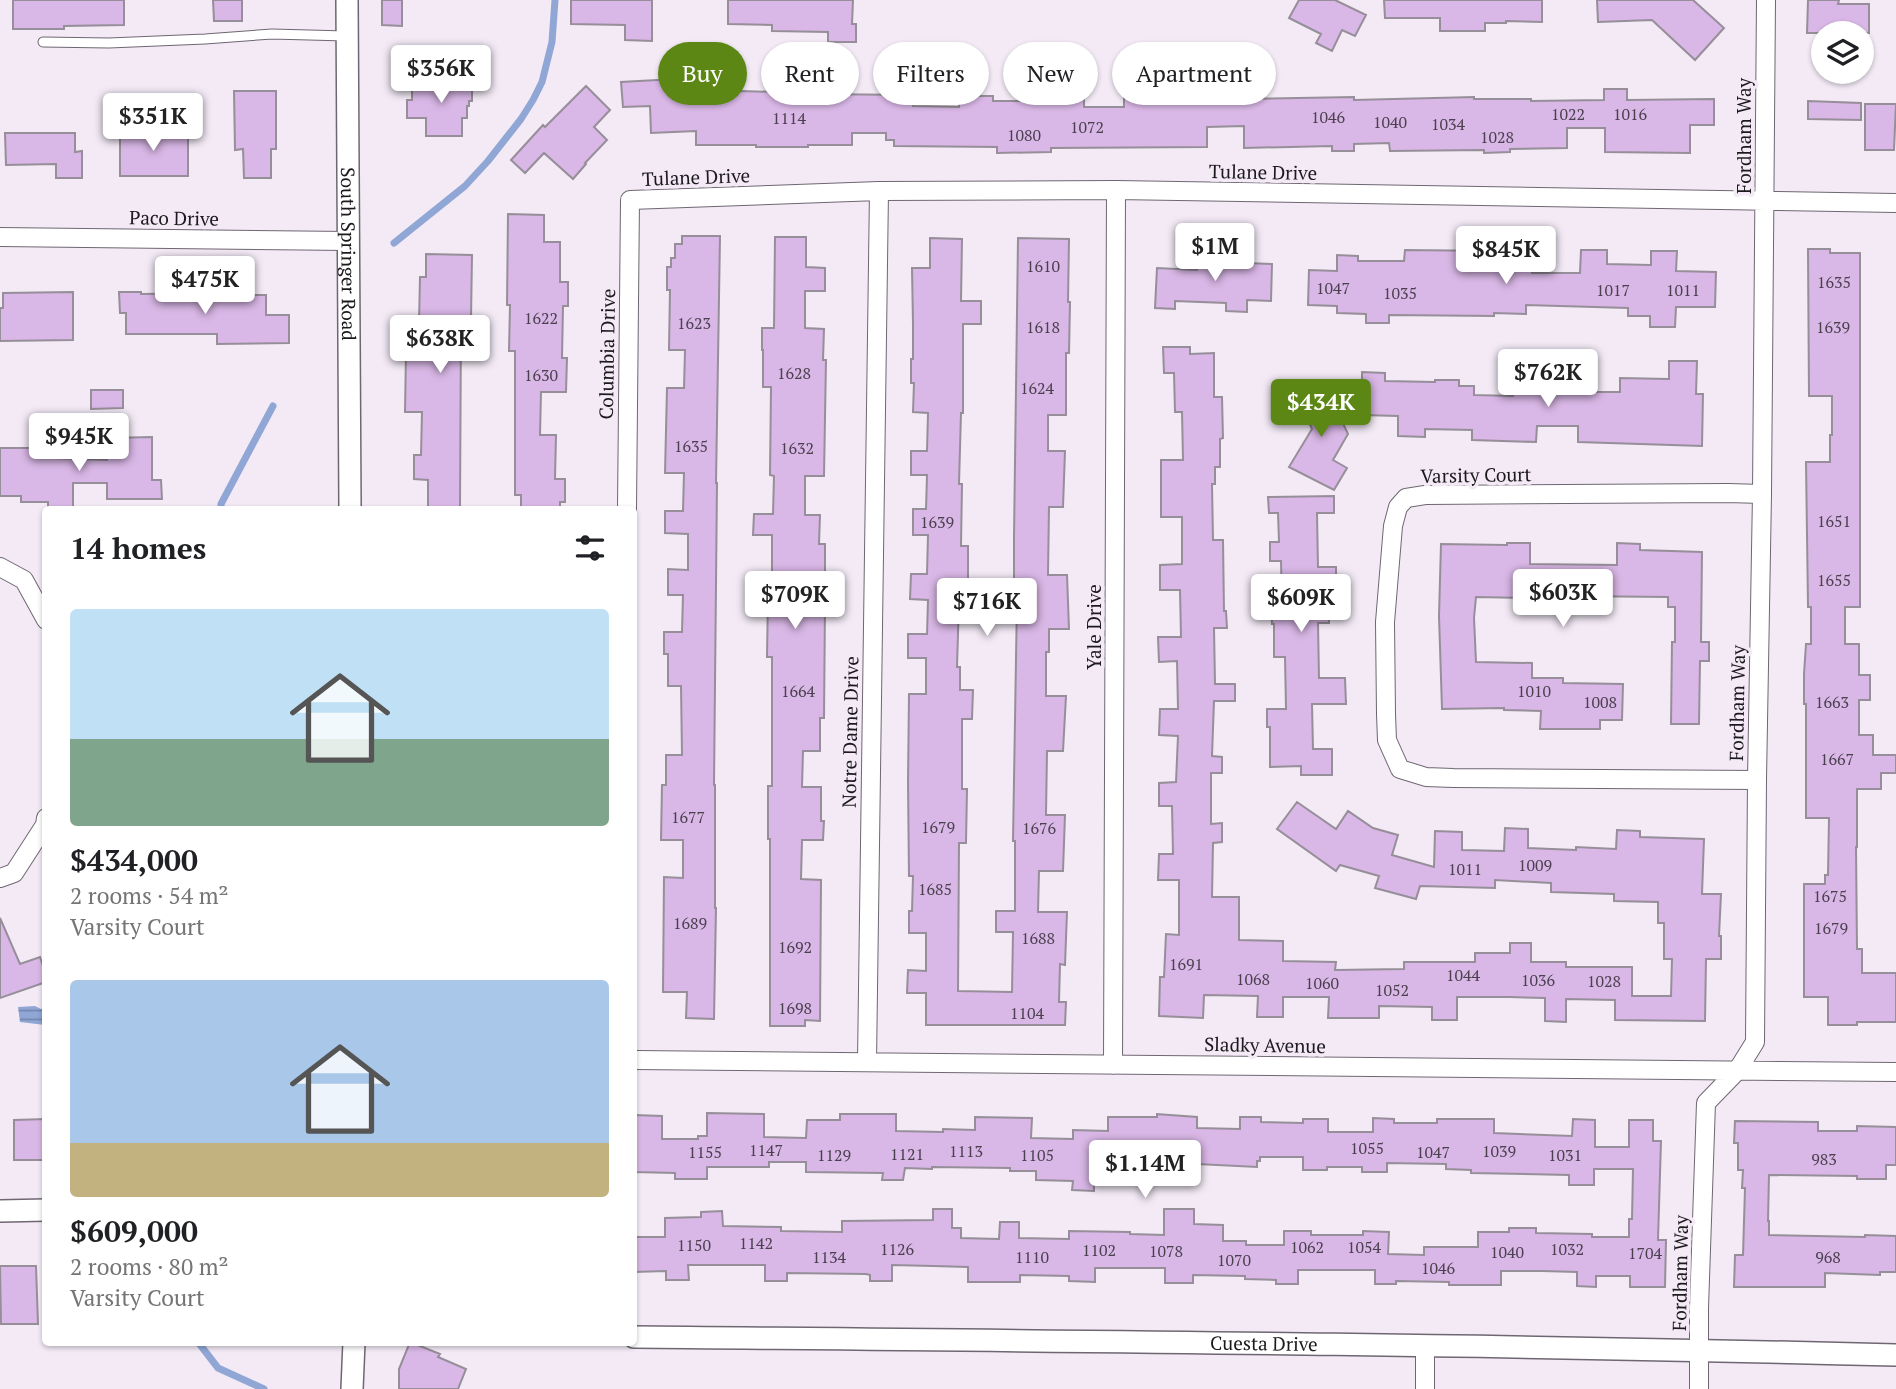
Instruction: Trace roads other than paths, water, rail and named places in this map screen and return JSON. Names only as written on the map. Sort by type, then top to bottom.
[{"type":"street","name":"South Springer Road","points":[[347,0],[350,506]]},
{"type":"street","name":"Fordham Way","points":[[1699,1389],[1706,1103],[1737,1071],[1755,1042],[1766,0]]},
{"type":"street","name":"Tulane Drive","points":[[630,200],[879,191],[1116,190],[1896,203]]},
{"type":"street","name":"Yale Drive","points":[[1113,1065],[1116,190]]},
{"type":"street","name":"Notre Dame Drive","points":[[867,1062],[879,191]]},
{"type":"street","name":"Columbia Drive","points":[[627,506],[630,200]]},
{"type":"street","name":"Paco Drive","points":[[0,237],[348,241]]},
{"type":"street","name":"Varsity Court","points":[[1757,780],[1453,778],[1426,777],[1400,769],[1388,740],[1385,622],[1393,526],[1398,507],[1406,498],[1425,495],[1762,494]]},
{"type":"street","points":[[0,567],[24,580],[42,613]]},
{"type":"street","points":[[0,878],[14,873],[42,830]]},
{"type":"street","name":"Sladky Avenue","points":[[637,1060],[1896,1072]]},
{"type":"street","points":[[0,1212],[42,1210]]},
{"type":"street","name":"Cuesta Drive","points":[[637,1337],[1424,1345],[1896,1355]]},
{"type":"street","points":[[1424,1345],[1426,1389]]},
{"type":"street","points":[[352,1389],[354,1346]]},
{"type":"lane","points":[[43,43],[109,43],[272,34],[348,36]]},
{"type":"water","points":[[35,1006],[42,1009],[42,1025],[20,1022],[18,1007]]},
{"type":"waterway","points":[[394,243],[465,186],[521,119],[542,82],[552,42],[555,0]]},
{"type":"waterway","points":[[221,506],[273,406]]},
{"type":"waterway","points":[[201,1346],[218,1368],[264,1389]]}]
